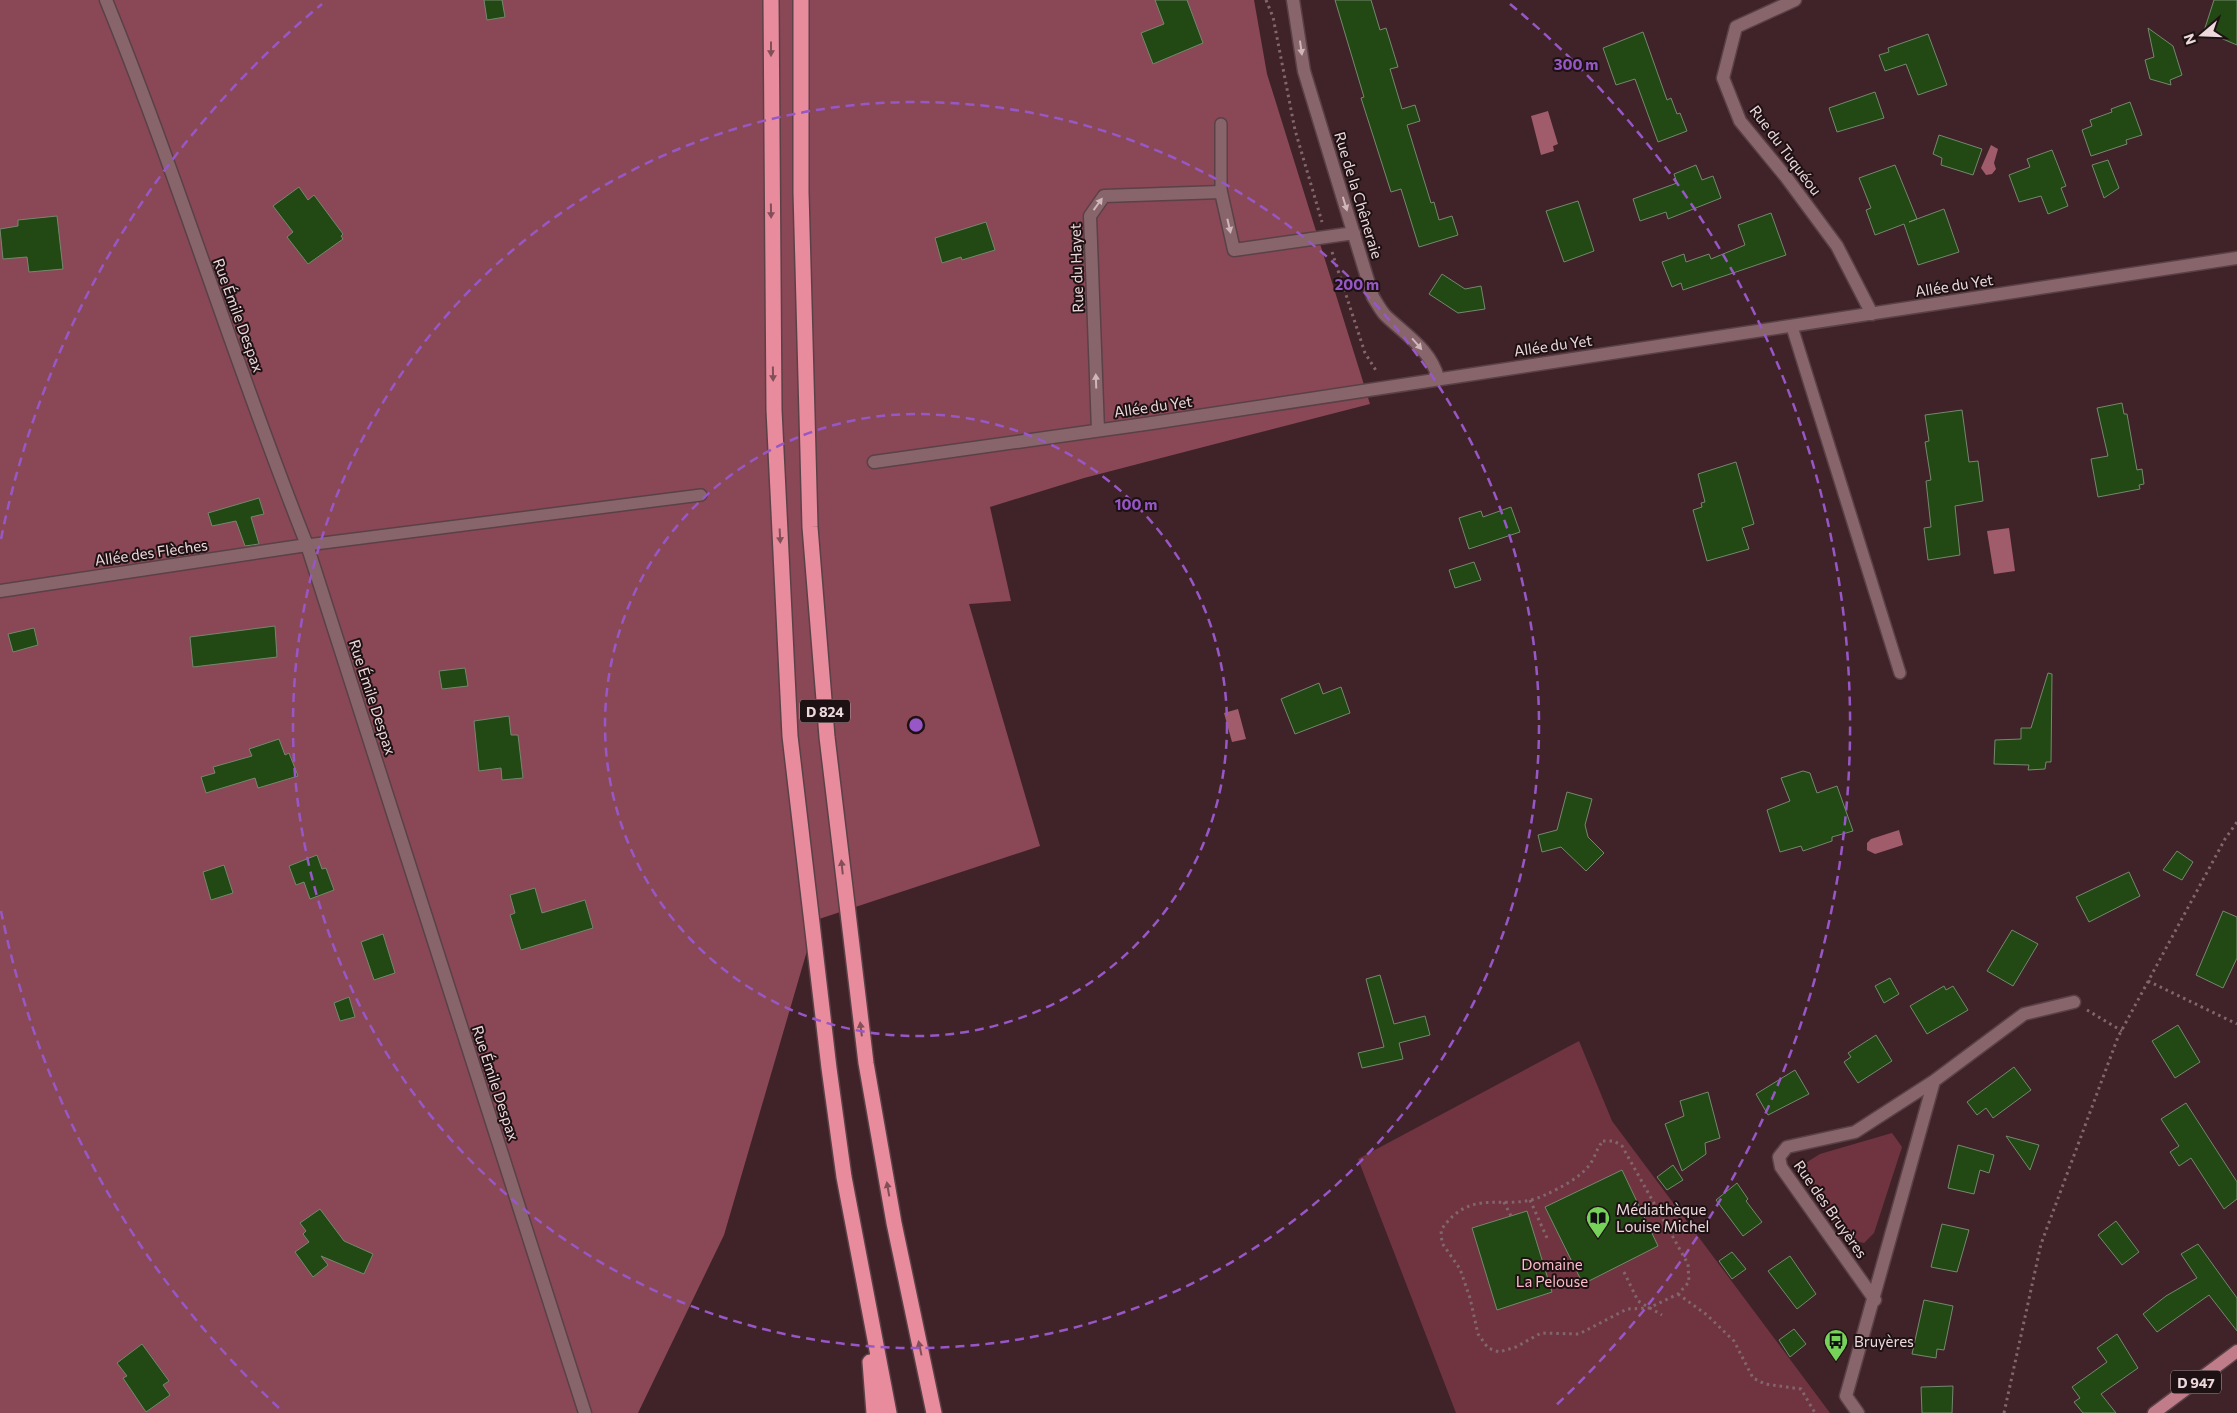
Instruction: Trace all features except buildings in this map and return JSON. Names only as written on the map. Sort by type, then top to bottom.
[{"type":"highway","name":"D 824","points":[[771,0],[774,410],[790,736],[829,1068],[844,1177],[889,1413]]},
{"type":"highway","name":"D 824","points":[[801,0],[801,202],[810,527],[827,737],[866,1063],[894,1223],[928,1384],[936,1413]]},
{"type":"highway","points":[[864,1285],[874,1413]]},
{"type":"main road","name":"D 947","points":[[2154,1413],[2237,1351]]},
{"type":"street","name":"Rue Émile Despax","points":[[106,0],[139,81],[276,467],[307,545],[584,1413]]},
{"type":"street","name":"Rue de la Chêneraie","points":[[1293,0],[1304,70],[1372,297],[1385,315],[1413,339],[1434,364],[1438,378]]},
{"type":"street","name":"Rue du Tuquéou","points":[[1794,0],[1736,27],[1723,78],[1740,121],[1786,177],[1837,246],[1872,314]]},
{"type":"street","points":[[1221,192],[1234,250],[1354,233]]},
{"type":"street","name":"Rue du Hayet","points":[[1098,430],[1090,216],[1104,196],[1221,192]]},
{"type":"street","name":"Allée du Yet","points":[[874,462],[1098,430],[2237,258]]},
{"type":"street","name":"Allée des Flèches","points":[[0,591],[307,545]]},
{"type":"street","name":"Rue des Bruyères","points":[[1874,1300],[1781,1167],[1779,1157],[1788,1147],[1855,1132],[1934,1081],[2024,1014],[2074,1002]]},
{"type":"street","name":"Rue des Bruyères","points":[[1858,1413],[1846,1396],[1934,1081]]},
{"type":"lane","points":[[1221,124],[1221,192]]},
{"type":"lane","points":[[1792,326],[1900,674]]},
{"type":"lane","points":[[307,545],[701,495]]},
{"type":"path","points":[[1266,0],[1273,17],[1295,130],[1327,237],[1365,353],[1377,373],[1384,380],[1397,384]]},
{"type":"path","points":[[2004,1413],[2041,1244],[2122,1031],[2224,839],[2237,822]]},
{"type":"path","points":[[2148,981],[2237,1024]]},
{"type":"path","points":[[2074,1002],[2122,1031]]},
{"type":"path","points":[[1603,1141],[1614,1141],[1622,1146],[1688,1264],[1689,1282],[1678,1294],[1649,1308],[1627,1309],[1579,1334],[1541,1333],[1516,1347],[1499,1352],[1488,1348],[1478,1334],[1470,1298],[1460,1269],[1442,1243],[1441,1230],[1449,1218],[1466,1206],[1491,1201],[1518,1203],[1530,1200],[1544,1196],[1577,1177],[1592,1161],[1594,1152],[1603,1141]]},
{"type":"path","points":[[1530,1200],[1547,1238]]},
{"type":"path","points":[[1504,1202],[1511,1216]]},
{"type":"path","points":[[1624,1272],[1638,1301],[1662,1315]]},
{"type":"path","points":[[1678,1294],[1707,1315],[1734,1341],[1753,1378],[1765,1384],[1801,1389],[1815,1413]]},
{"type":"green space","name":"Domaine La Pelouse","points":[[1579,1041],[1612,1121],[1830,1413],[1456,1413],[1358,1159]]},
{"type":"green space","points":[[1892,1133],[1902,1147],[1874,1233],[1864,1243],[1854,1240],[1834,1224],[1809,1188],[1799,1167],[1820,1154]]},
{"type":"shaded area","points":[[0,0],[1254,0],[1267,74],[1370,404],[1084,478],[990,507],[1011,601],[969,604],[1040,846],[816,920],[724,1235],[638,1413],[0,1413]]},
{"type":"shaded area","points":[[1548,111],[1558,144],[1553,146],[1554,151],[1541,155],[1531,116]]},
{"type":"shaded area","points":[[1991,145],[1998,149],[1994,163],[1996,169],[1992,174],[1986,175],[1981,168]]},
{"type":"shaded area","points":[[2009,528],[2015,571],[1994,574],[1987,531]]},
{"type":"shaded area","points":[[1238,709],[1246,739],[1232,742],[1224,713]]},
{"type":"shaded area","points":[[1899,830],[1903,845],[1875,854],[1867,850],[1867,843],[1871,839]]},
{"type":"place","name":"Médiathèque Louise Michel","points":[[1598,1239]]},
{"type":"place","name":"Bruyères","points":[[1836,1362]]}]
